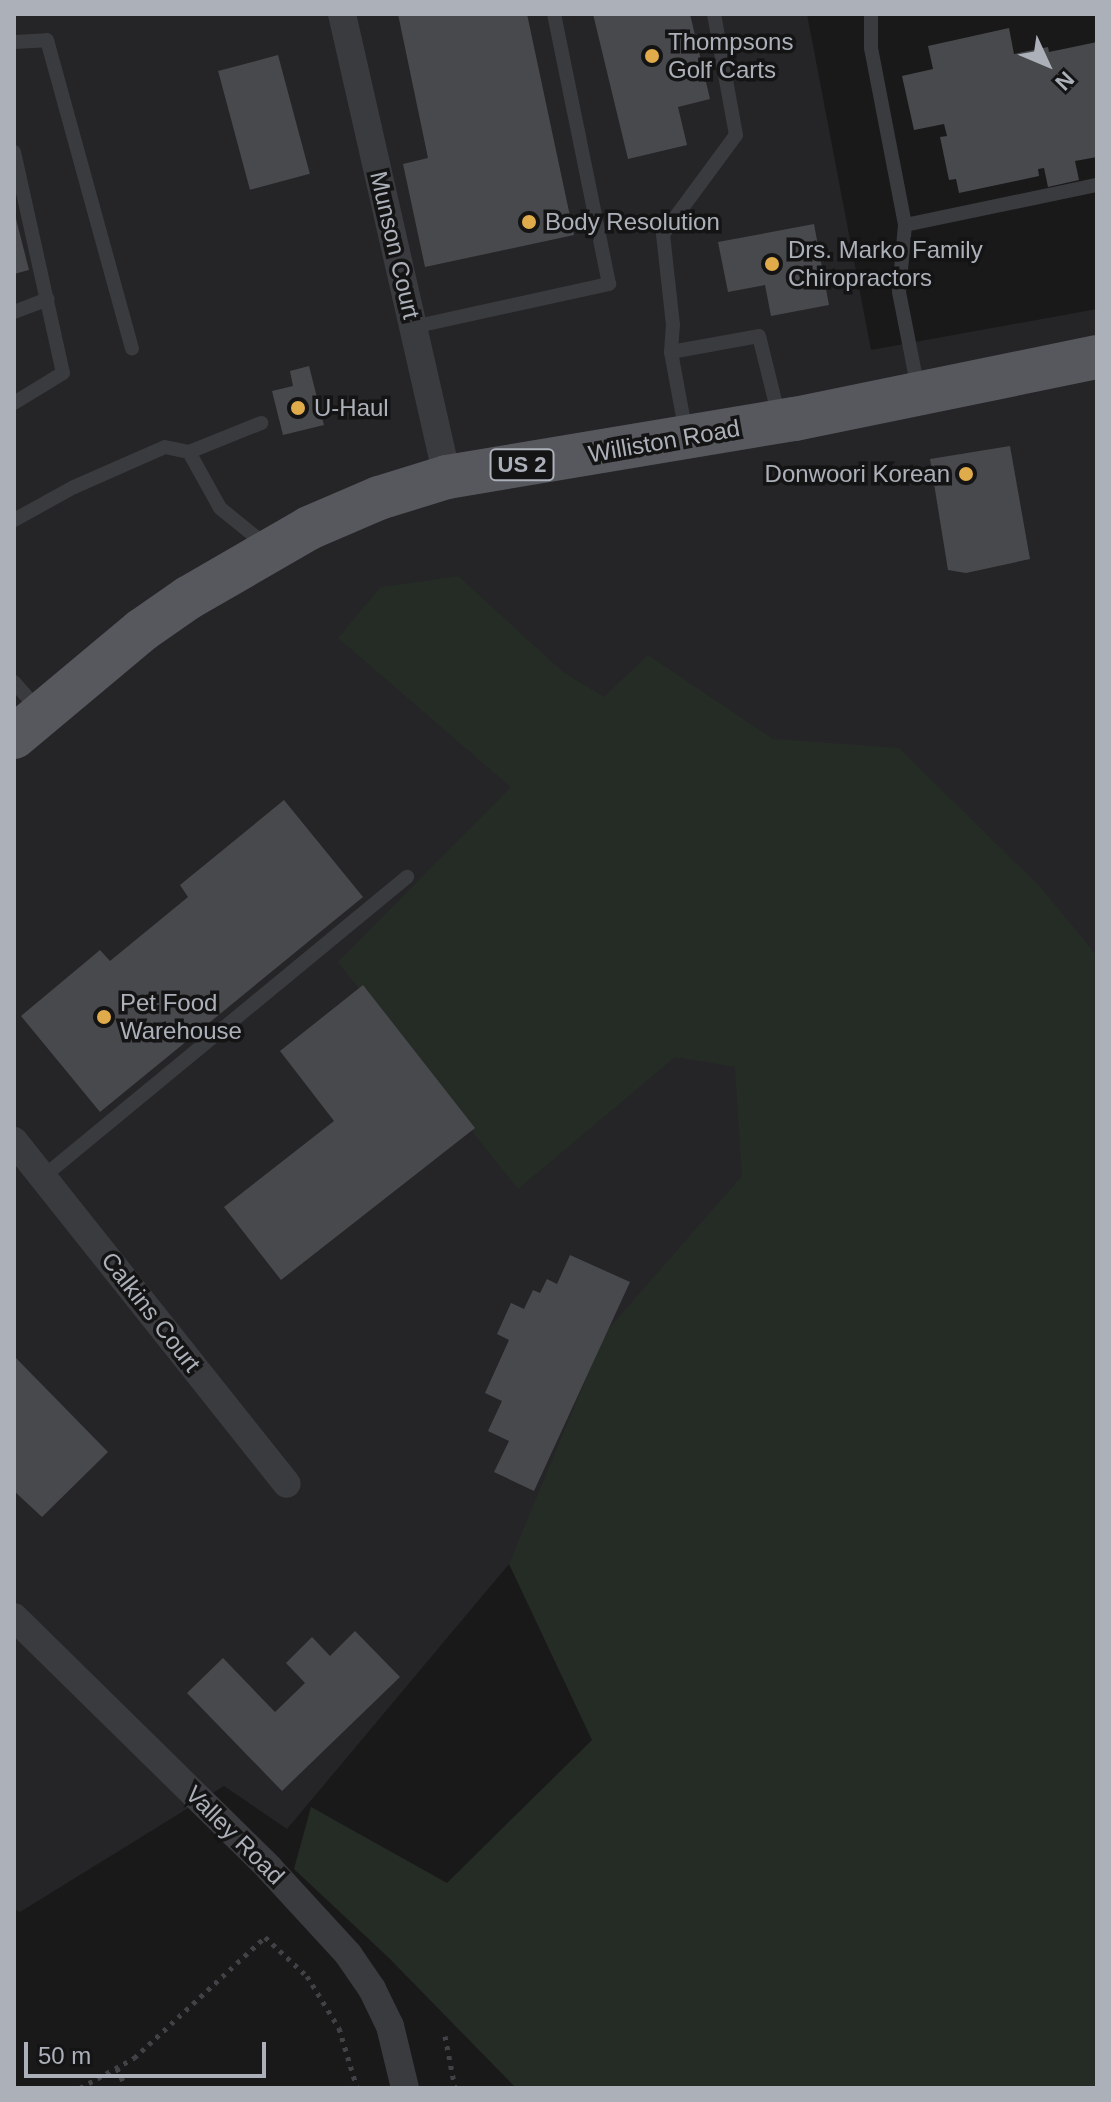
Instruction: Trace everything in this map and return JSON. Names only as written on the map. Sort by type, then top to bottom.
[{"type":"main road","name":"Williston Road","points":[[23,711],[142,630],[271,549],[309,528],[379,498],[447,477],[780,421],[1097,357]]},
{"type":"street","name":"Munson Court","points":[[342,14],[447,477]]},
{"type":"street","name":"Calkins Court","points":[[14,1141],[287,1484]]},
{"type":"street","name":"Valley Road","points":[[14,1617],[269,1868],[348,1954],[372,1989],[390,2026],[405,2088]]},
{"type":"lane","points":[[413,327],[609,284],[554,14]]},
{"type":"lane","points":[[687,438],[671,352],[673,325],[663,234],[736,135],[714,14]]},
{"type":"lane","points":[[871,14],[871,48],[905,225],[899,292],[919,394]]},
{"type":"lane","points":[[14,42],[47,40],[132,349]]},
{"type":"lane","points":[[14,152],[63,373],[14,403]]},
{"type":"lane","points":[[905,225],[1097,185]]},
{"type":"lane","points":[[14,312],[48,299]]},
{"type":"lane","points":[[671,352],[759,336],[780,421]]},
{"type":"lane","points":[[14,520],[74,487],[165,447],[189,452],[261,423]]},
{"type":"lane","points":[[189,452],[220,508],[271,549]]},
{"type":"lane","points":[[43,1177],[407,877]]},
{"type":"path","points":[[80,2088],[134,2058],[265,1937],[307,1976],[339,2028],[357,2088]]},
{"type":"path","points":[[445,2036],[455,2088]]},
{"type":"path","points":[[117,2068],[126,2088]]},
{"type":"shaded area","points":[[14,14],[807,14],[871,350],[1097,309],[1097,1179],[509,1564],[287,1829],[224,1786],[20,1912],[14,1909]]},
{"type":"shaded area","points":[[458,576],[563,672],[604,697],[648,655],[773,739],[899,748],[1041,888],[1097,956],[1097,2088],[516,2088],[389,1958],[294,1869],[311,1807],[447,1883],[592,1740],[509,1564],[605,1333],[742,1176],[735,1067],[675,1057],[518,1189],[338,962],[511,787],[338,638],[381,587]]},
{"type":"building","points":[[398,14],[527,14],[574,235],[425,267],[403,164],[428,158]]},
{"type":"building","name":"Thompsons Golf Carts","points":[[593,14],[690,14],[710,99],[678,107],[687,145],[628,159]]},
{"type":"building","points":[[1009,28],[1014,54],[1048,47],[1049,52],[1097,42],[1097,157],[1075,161],[1079,180],[1048,187],[1044,168],[1038,169],[1039,176],[959,193],[956,179],[949,180],[940,137],[947,136],[944,124],[914,130],[902,76],[933,69],[928,46]]},
{"type":"building","points":[[278,55],[310,174],[250,190],[218,71]]},
{"type":"building","points":[[14,211],[29,270],[14,274]]},
{"type":"building","name":"Drs. Marko Family Chiropractors","points":[[814,224],[829,305],[771,316],[765,285],[728,292],[718,242]]},
{"type":"building","name":"U-Haul","points":[[309,366],[324,425],[283,435],[272,391],[293,386],[290,371]]},
{"type":"building","points":[[1010,446],[1030,559],[966,573],[948,570],[930,459]]},
{"type":"building","points":[[284,800],[363,897],[100,1112],[21,1016],[100,950],[110,961],[188,897],[180,885]]},
{"type":"building","points":[[363,985],[475,1128],[281,1280],[224,1207],[334,1121],[280,1051]]},
{"type":"building","points":[[570,1255],[630,1282],[534,1491],[494,1472],[509,1441],[488,1431],[502,1401],[485,1393],[509,1340],[497,1334],[511,1303],[524,1309],[533,1290],[540,1293],[547,1279],[557,1284]]},
{"type":"building","points":[[14,1356],[108,1452],[42,1517],[14,1491]]},
{"type":"building","points":[[355,1631],[400,1677],[282,1791],[187,1693],[223,1658],[275,1712],[305,1683],[286,1663],[312,1637],[330,1656]]},
{"type":"place","name":"Thompsons Golf Carts","points":[[652,56]]},
{"type":"place","name":"Body Resolution","points":[[529,222]]},
{"type":"place","name":"Drs. Marko Family Chiropractors","points":[[772,264]]},
{"type":"place","name":"U-Haul","points":[[298,408]]},
{"type":"place","name":"Donwoori Korean","points":[[966,474]]},
{"type":"place","name":"Pet Food Warehouse","points":[[104,1017]]}]
